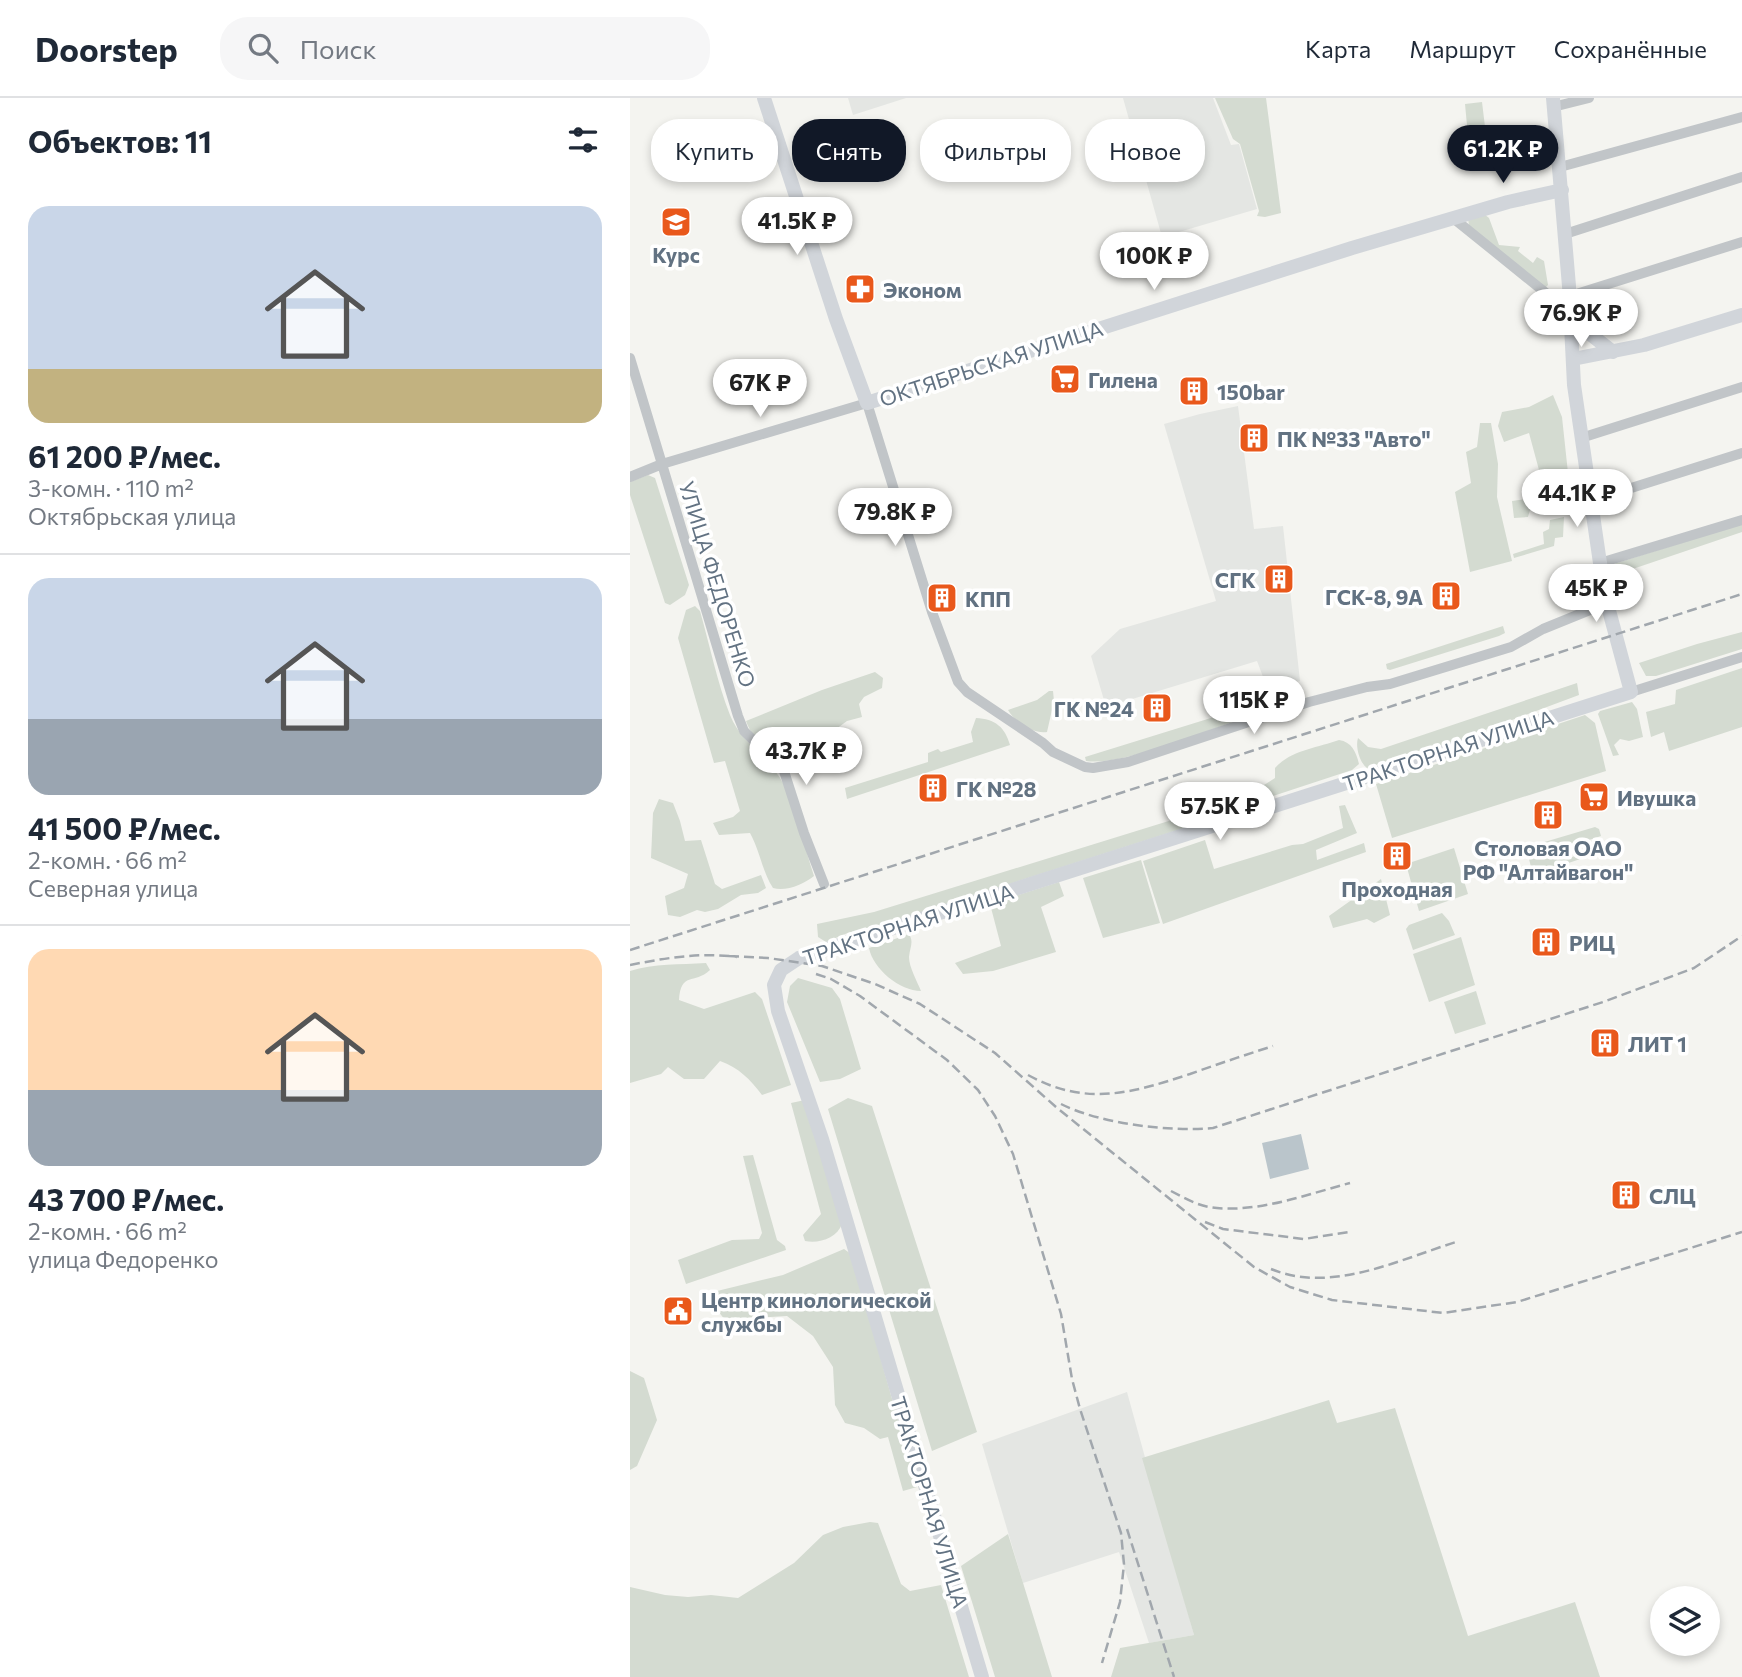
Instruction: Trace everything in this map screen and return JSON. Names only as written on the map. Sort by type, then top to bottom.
[{"type":"main road","points":[[764,98],[836,319],[867,402]]},
{"type":"main road","points":[[1553,102],[1581,438],[1607,603],[1632,692]]},
{"type":"main road","name":"ОКТЯБРЬСКАЯ УЛИЦА","points":[[867,402],[1508,201],[1562,190]]},
{"type":"main road","points":[[1573,359],[1613,352],[1742,315]]},
{"type":"main road","points":[[1571,319],[1613,352]]},
{"type":"main road","name":"ТРАКТОРНАЯ УЛИЦА","points":[[982,1677],[822,1139],[778,1011],[775,985],[781,970],[799,958],[1632,692]]},
{"type":"street","points":[[1553,102],[1589,98]]},
{"type":"street","points":[[1560,167],[1742,117]]},
{"type":"street","points":[[1565,234],[1742,177]]},
{"type":"street","points":[[1453,218],[1557,302],[1571,319]]},
{"type":"street","points":[[1570,296],[1742,242]]},
{"type":"street","name":"УЛИЦА ФЕДОРЕНКО","points":[[630,358],[737,716],[744,731],[782,765],[824,884]]},
{"type":"street","points":[[1581,438],[1742,387]]},
{"type":"street","name":"ОКТЯБРЬСКАЯ УЛИЦА","points":[[637,474],[867,402]]},
{"type":"street","points":[[867,402],[930,606],[958,682],[967,692],[1053,752],[1085,767],[1093,768],[1147,757],[1310,702],[1367,687],[1390,684],[1511,647],[1543,629],[1607,603]]},
{"type":"street","points":[[1590,501],[1742,453]]},
{"type":"street","points":[[1600,564],[1742,520]]},
{"type":"street","name":"ТРАКТОРНАЯ УЛИЦА","points":[[1632,692],[1742,657]]},
{"type":"shaded area","points":[[848,98],[906,98],[853,115]]},
{"type":"shaded area","points":[[1123,98],[1213,98],[1231,145],[1239,144],[1257,209],[1162,237],[1147,182],[1205,182],[1205,119],[1129,119]]},
{"type":"shaded area","points":[[1215,98],[1266,98],[1281,213],[1257,216],[1259,211],[1240,144],[1233,139]]},
{"type":"shaded area","points":[[1482,102],[1486,135],[1468,136],[1465,104]]},
{"type":"shaded area","points":[[1484,214],[1489,218],[1499,245],[1520,247],[1518,251],[1533,263],[1537,257],[1544,261],[1548,285],[1544,289],[1469,226],[1468,218]]},
{"type":"shaded area","points":[[1553,395],[1562,417],[1571,501],[1561,509],[1530,510],[1528,517],[1514,518],[1512,501],[1546,496],[1529,433],[1504,442],[1498,426],[1502,412],[1529,407]]},
{"type":"shaded area","name":"СГК","points":[[1238,406],[1254,529],[1283,526],[1300,681],[1268,690],[1257,661],[1106,707],[1091,656],[1120,629],[1216,601],[1164,424]]},
{"type":"shaded area","points":[[1480,423],[1491,423],[1498,464],[1497,497],[1512,561],[1470,572],[1455,492],[1471,483],[1466,452],[1477,447]]},
{"type":"shaded area","points":[[648,475],[655,478],[689,585],[685,595],[670,605],[665,603],[630,495],[630,482]]},
{"type":"shaded area","points":[[1564,517],[1563,537],[1555,538],[1554,546],[1514,558],[1513,554],[1544,544],[1543,532],[1549,529],[1550,520]]},
{"type":"shaded area","points":[[1742,524],[1742,532],[1609,577],[1607,566]]},
{"type":"shaded area","points":[[695,606],[700,611],[730,715],[741,734],[777,774],[792,805],[814,876],[795,886],[773,888],[750,833],[719,835],[713,823],[733,817],[740,811],[725,761],[714,763],[678,638],[686,610]]},
{"type":"shaded area","points":[[1503,626],[1505,633],[1499,636],[1387,669],[1386,664]]},
{"type":"shaded area","points":[[1742,632],[1742,649],[1656,676],[1646,676],[1639,663],[1697,644]]},
{"type":"shaded area","points":[[1742,668],[1742,727],[1669,751],[1664,732],[1651,737],[1646,712],[1675,704],[1676,690]]},
{"type":"shaded area","points":[[875,672],[883,678],[882,688],[864,697],[859,704],[862,717],[847,721],[832,732],[834,742],[821,749],[796,755],[772,751],[761,744],[746,721],[822,690]]},
{"type":"shaded area","points":[[1577,683],[1579,695],[1456,741],[1367,768],[1359,754],[1358,738],[1368,747],[1381,749]]},
{"type":"shaded area","points":[[1053,691],[1054,701],[1047,732],[1025,726],[1008,710],[1037,700]]},
{"type":"shaded area","points":[[1632,702],[1637,709],[1643,737],[1629,741],[1620,739],[1614,745],[1619,755],[1613,756],[1598,714],[1600,711]]},
{"type":"shaded area","points":[[1227,713],[1235,716],[1236,721],[1140,754],[1120,759],[1086,761],[1085,757]]},
{"type":"shaded area","points":[[1585,715],[1595,723],[1606,771],[1392,838],[1376,784]]},
{"type":"shaded area","points":[[976,718],[998,725],[1010,745],[847,799],[845,788],[928,762],[928,753],[938,749],[941,752],[973,742],[971,732]]},
{"type":"shaded area","points":[[1339,740],[1353,748],[1359,764],[1352,770],[1264,799],[1250,807],[859,932],[850,932],[826,942],[818,937],[817,924],[874,912],[1243,798],[1275,778],[1275,768],[1289,757]]},
{"type":"shaded area","points":[[659,799],[673,803],[685,841],[701,840],[715,884],[722,889],[761,875],[766,888],[758,893],[741,895],[718,909],[705,912],[697,910],[680,917],[668,915],[665,896],[684,888],[688,874],[651,858],[653,813]]},
{"type":"shaded area","points":[[1345,805],[1357,833],[1316,850],[1317,860],[1364,843],[1366,852],[1163,924],[1143,861],[1205,840],[1214,869],[1303,844],[1343,828],[1339,806]]},
{"type":"shaded area","points":[[1595,827],[1599,829],[1601,836],[1562,849],[1566,859],[1599,848],[1601,852],[1533,875],[1528,855],[1531,846]]},
{"type":"shaded area","points":[[1454,848],[1468,894],[1419,911],[1406,864]]},
{"type":"shaded area","points":[[1141,860],[1160,923],[1103,938],[1083,878]]},
{"type":"shaded area","points":[[1381,879],[1390,915],[1374,923],[1367,919],[1333,928],[1329,916]]},
{"type":"shaded area","points":[[1059,882],[1064,896],[1041,907],[1056,952],[993,971],[963,974],[955,963],[1001,946],[990,904]]},
{"type":"shaded area","points":[[1442,913],[1455,935],[1413,950],[1406,929],[1409,925]]},
{"type":"shaded area","points":[[909,934],[909,961],[921,991],[896,983],[876,964],[869,948]]},
{"type":"shaded area","points":[[1461,937],[1475,985],[1429,1002],[1413,954]]},
{"type":"shaded area","points":[[706,963],[710,970],[685,982],[679,1000],[704,1009],[755,992],[762,999],[791,1085],[762,1095],[744,1075],[720,1061],[704,1079],[684,1079],[668,1067],[661,1074],[630,1083],[630,971],[658,965]]},
{"type":"shaded area","points":[[798,978],[832,988],[840,999],[861,1069],[840,1079],[820,1082],[787,1002],[790,986]]},
{"type":"shaded area","points":[[1476,991],[1486,1024],[1455,1034],[1444,1002]]},
{"type":"shaded area","points":[[848,1098],[872,1106],[977,1432],[932,1451],[828,1109]]},
{"type":"shaded area","points":[[805,1100],[842,1224],[832,1236],[816,1242],[805,1241],[803,1235],[821,1214],[791,1103]]},
{"type":"shaded area","points":[[1301,1134],[1309,1169],[1270,1179],[1262,1143]]},
{"type":"shaded area","points":[[753,1155],[777,1240],[786,1250],[686,1284],[678,1260],[732,1240],[759,1239],[762,1233],[743,1156]]},
{"type":"shaded area","points":[[844,1249],[851,1254],[917,1487],[903,1491],[888,1437],[880,1439],[864,1428],[845,1423],[835,1405],[833,1367],[813,1336],[787,1316],[725,1320],[718,1311],[713,1292],[783,1275]]},
{"type":"shaded area","points":[[630,1371],[644,1378],[657,1420],[637,1466],[630,1470]]},
{"type":"shaded area","points":[[1127,1392],[1194,1635],[1149,1643],[1119,1552],[1023,1583],[982,1444]]},
{"type":"shaded area","points":[[1329,1400],[1337,1423],[1395,1408],[1468,1636],[1575,1602],[1600,1677],[1111,1677],[1120,1648],[1194,1635],[1142,1458]]},
{"type":"shaded area","points":[[878,1523],[901,1584],[910,1591],[941,1585],[969,1677],[630,1677],[630,1587],[665,1595],[738,1598],[794,1563],[823,1535],[843,1527]]},
{"type":"shaded area","points":[[1008,1534],[1052,1677],[995,1677],[961,1566]]},
{"type":"railway","points":[[630,950],[1742,594]]},
{"type":"railway","points":[[1061,1104],[1095,1117],[1136,1125],[1176,1129],[1213,1128],[1603,1002],[1694,968],[1742,936]]},
{"type":"railway","points":[[630,965],[697,955],[737,957]]},
{"type":"railway","points":[[729,956],[768,958],[822,966],[875,984],[920,1004],[995,1053],[1056,1107],[1254,1267],[1290,1287],[1332,1300],[1443,1313],[1517,1302],[1742,1232]]},
{"type":"railway","points":[[816,974],[831,979],[860,996],[947,1060],[978,1090],[995,1116],[1013,1154],[1061,1314],[1080,1409],[1121,1533],[1124,1564],[1120,1602],[1102,1663]]},
{"type":"railway","points":[[1028,1075],[1070,1091],[1109,1094],[1169,1081],[1273,1046]]},
{"type":"railway","points":[[1171,1191],[1205,1206],[1234,1209],[1284,1201],[1350,1183]]},
{"type":"railway","points":[[1205,1222],[1223,1229],[1304,1239],[1349,1232]]},
{"type":"railway","points":[[1271,1269],[1294,1276],[1341,1276],[1388,1265],[1456,1242]]},
{"type":"railway","points":[[1127,1529],[1174,1677]]},
{"type":"place","name":"Курс","points":[[676,222]]},
{"type":"place","name":"Эконом","points":[[860,289]]},
{"type":"place","name":"Гилена","points":[[1065,379]]},
{"type":"place","name":"150bar","points":[[1194,391]]},
{"type":"place","name":"ПК №33 \"Авто\"","points":[[1254,438]]},
{"type":"place","name":"СГК","points":[[1279,579]]},
{"type":"place","name":"ГСК-8, 9А","points":[[1446,596]]},
{"type":"place","name":"КПП","points":[[942,598]]},
{"type":"place","name":"ГК №24","points":[[1157,708]]},
{"type":"place","name":"ГК №28","points":[[933,788]]},
{"type":"place","name":"Ивушка","points":[[1594,797]]},
{"type":"place","name":"Столовая ОАО РФ \"Алтайвагон\"","points":[[1548,815]]},
{"type":"place","name":"Проходная","points":[[1397,856]]},
{"type":"place","name":"РИЦ","points":[[1546,942]]},
{"type":"place","name":"ЛИТ 1","points":[[1605,1043]]},
{"type":"place","name":"СЛЦ","points":[[1626,1195]]},
{"type":"place","name":"Центр кинологической службы","points":[[678,1311]]}]
